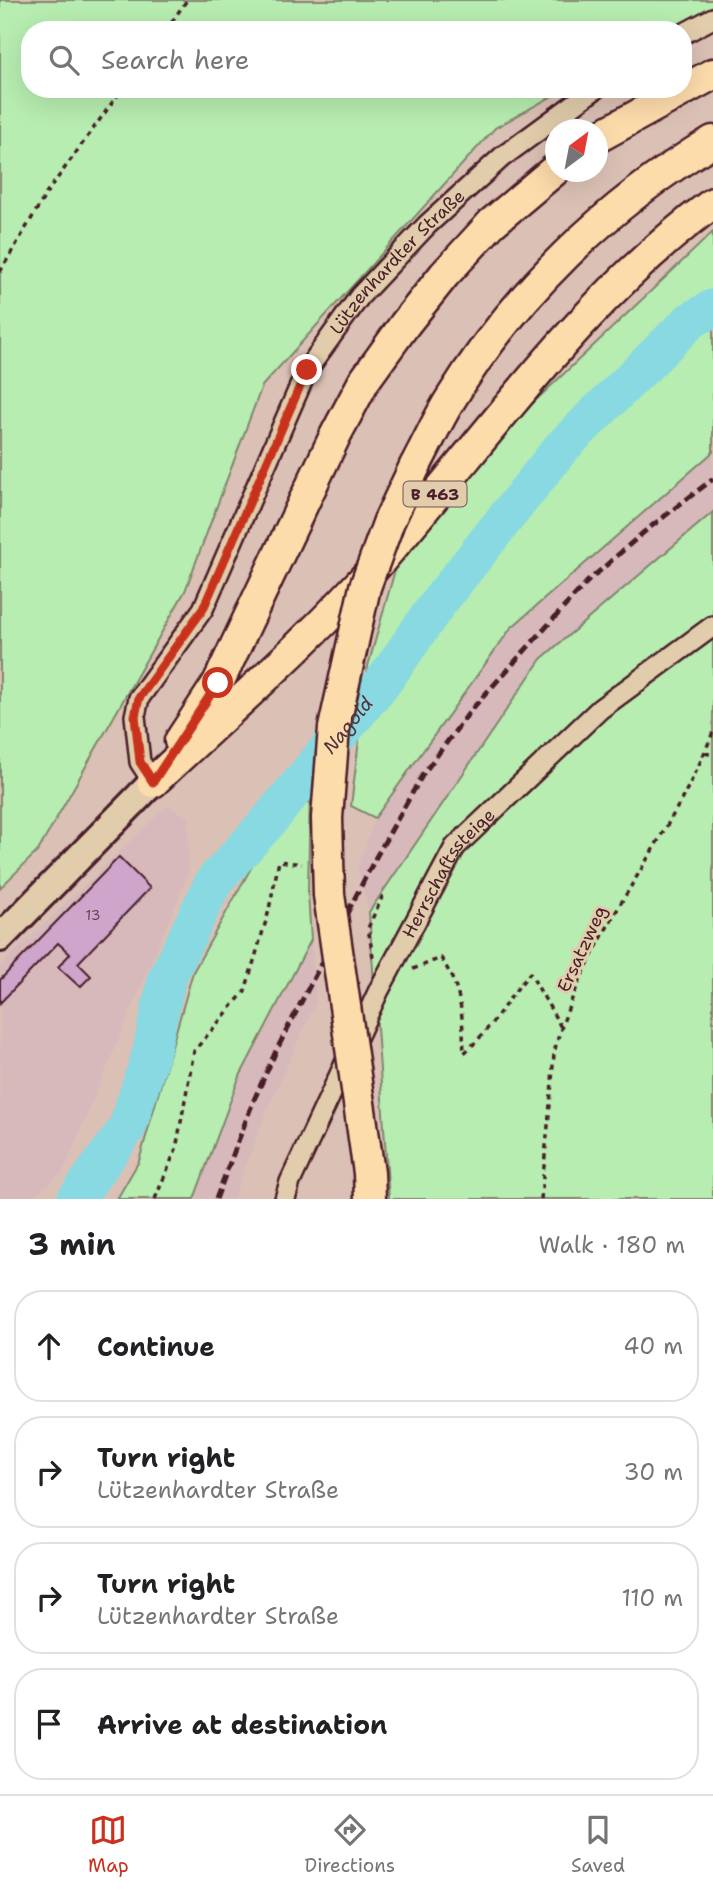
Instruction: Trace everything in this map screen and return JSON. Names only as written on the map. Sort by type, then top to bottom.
[{"type":"main road","points":[[692,85],[713,74]]},
{"type":"main road","points":[[608,131],[669,98]]},
{"type":"main road","name":"B 463","points":[[370,1199],[369,1173],[329,895],[328,805],[334,728],[365,587],[389,521],[415,466],[457,390],[494,336],[539,281],[594,229],[643,188],[713,141]]},
{"type":"main road","points":[[0,937],[153,782],[218,683],[335,436],[365,381],[444,275],[492,223],[545,178]]},
{"type":"main road","name":"B 463","points":[[153,782],[314,631],[380,561],[568,337],[642,260],[713,203]]},
{"type":"street","points":[[692,29],[713,18]]},
{"type":"street","name":"Lützenhardter Straße","points":[[153,782],[140,762],[135,716],[139,698],[203,609],[307,370],[360,296],[427,225],[502,157],[583,98]]},
{"type":"street","name":"Herrschaftssteige","points":[[285,1199],[290,1182],[379,990],[455,847],[600,709],[713,626]]},
{"type":"path","points":[[172,21],[187,0]]},
{"type":"path","points":[[0,272],[46,194],[115,98]]},
{"type":"path","name":"Ersatzweg","points":[[541,1199],[555,1047],[581,981],[609,922],[674,812],[713,732]]},
{"type":"path","points":[[705,753],[713,755]]},
{"type":"path","points":[[155,1199],[176,1149],[194,1051],[245,991],[268,914],[279,861],[302,864]]},
{"type":"path","points":[[368,928],[383,895]]},
{"type":"path","points":[[403,973],[441,958],[455,980],[461,1009],[464,1053],[484,1036],[514,990],[530,973],[562,1029]]},
{"type":"shaded area","points":[[713,452],[713,512],[541,659],[369,912],[357,868],[375,818],[511,628]]},
{"type":"shaded area","points":[[168,805],[189,818],[188,876],[63,1172],[31,1199],[0,1199],[0,966]]},
{"type":"shaded area","points":[[311,940],[317,1000],[266,1113],[233,1199],[194,1199],[239,1078]]},
{"type":"green space","points":[[0,0],[713,0],[713,6],[686,21],[21,21],[21,98],[549,98],[495,128],[262,386],[185,591],[38,851],[0,888]]},
{"type":"green space","points":[[713,232],[713,452],[511,628],[375,818],[351,806],[368,666],[404,538],[533,403]]},
{"type":"green space","points":[[713,512],[713,1199],[389,1199],[369,912],[541,659]]},
{"type":"green space","points":[[310,788],[308,893],[311,940],[239,1078],[194,1199],[117,1199],[139,1161],[193,972],[261,850]]},
{"type":"building","points":[[119,857],[150,888],[78,963],[91,976],[80,987],[58,967],[70,954],[58,943],[0,1003],[0,980]]},
{"type":"waterway","name":"Nagold","points":[[76,1199],[127,1128],[151,1053],[167,978],[214,881],[267,823],[386,678],[438,603],[561,448],[690,321],[713,308]]},
{"type":"railway","points":[[216,1199],[253,1102],[276,1051],[376,857],[423,774],[471,710],[587,582],[644,532],[713,479]]},
{"type":"route","points":[[218,683],[153,782],[140,762],[135,716],[139,698],[203,609],[307,370]]}]
